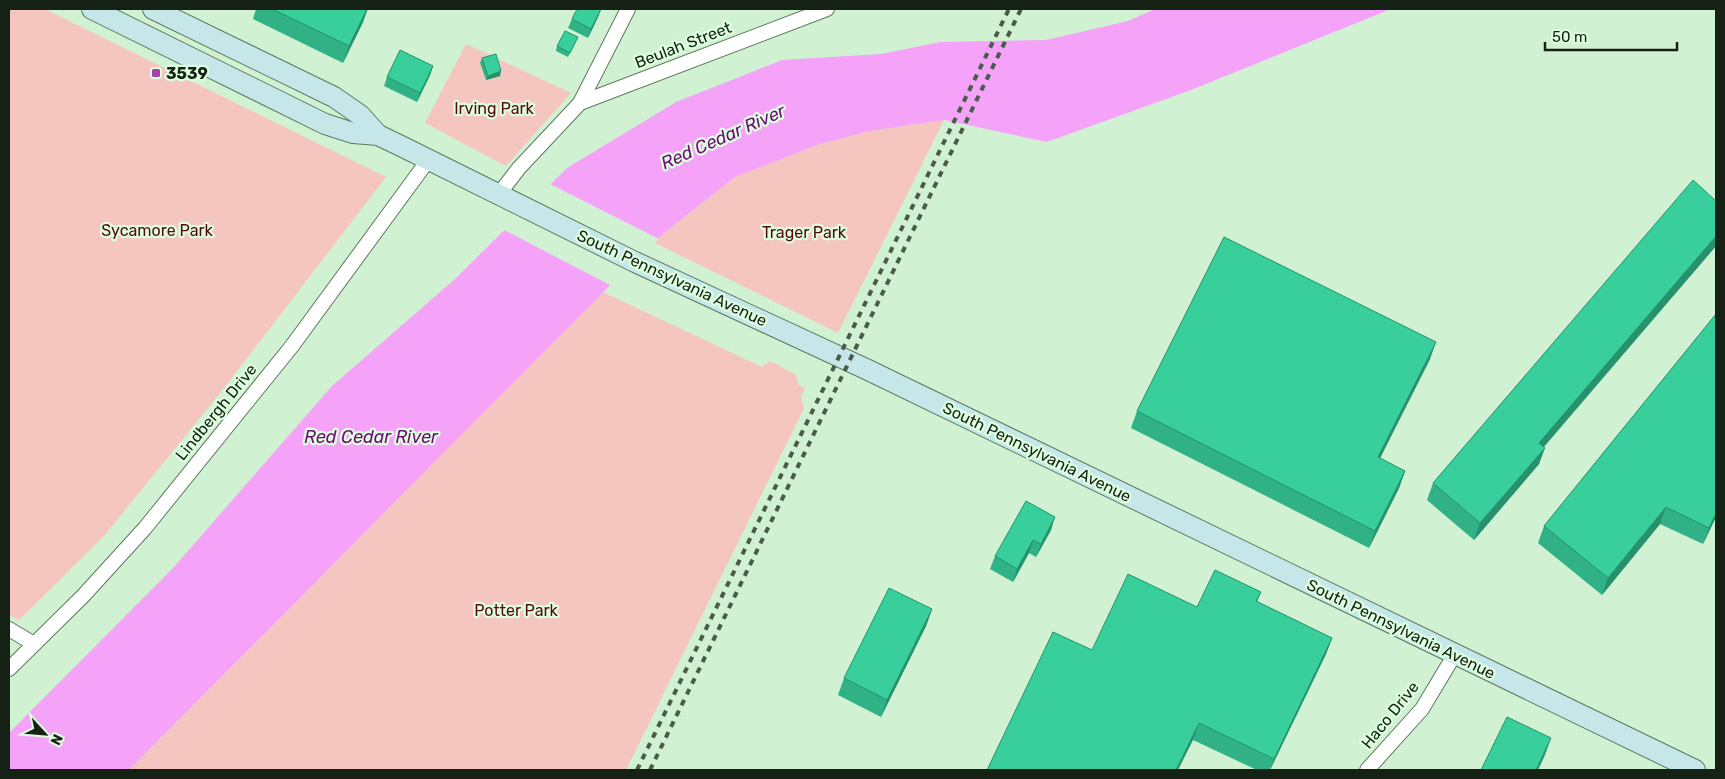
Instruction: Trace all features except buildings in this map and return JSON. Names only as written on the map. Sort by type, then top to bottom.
[{"type":"main road","name":"South Pennsylvania Avenue","points":[[154,9],[334,98],[360,116],[378,135]]},
{"type":"main road","name":"South Pennsylvania Avenue","points":[[101,11],[325,124],[353,133],[378,135],[429,159],[636,262],[866,369],[1455,654],[1671,765],[1695,770]]},
{"type":"street","points":[[499,194],[518,168],[580,103],[628,9]]},
{"type":"street","name":"Beulah Street","points":[[580,103],[827,9]]},
{"type":"street","name":"Lindbergh Drive","points":[[9,669],[83,596],[170,498],[292,346],[429,159]]},
{"type":"street","points":[[9,629],[34,644]]},
{"type":"street","name":"Haco Drive","points":[[1367,770],[1422,709],[1455,654]]},
{"type":"green space","name":"Sycamore Park","points":[[9,9],[45,9],[386,177],[221,392],[104,536],[19,620],[9,615]]},
{"type":"green space","name":"Irving Park","points":[[466,44],[571,93],[506,166],[425,123]]},
{"type":"green space","name":"Trager Park","points":[[944,120],[838,333],[653,242],[735,177],[820,144],[870,131]]},
{"type":"green space","name":"Potter Park","points":[[603,292],[762,367],[770,361],[796,375],[799,385],[805,388],[801,396],[804,408],[626,770],[129,770]]},
{"type":"water","name":"Red Cedar River","points":[[1155,9],[1391,9],[1191,90],[1047,142],[944,120],[870,131],[820,144],[735,177],[653,242],[129,770],[9,770],[9,733],[174,567],[332,386],[455,279],[567,168],[676,102],[782,60],[881,54],[940,42],[1046,40],[1128,21]]},
{"type":"pier","points":[[548,183],[659,239],[612,286],[502,229]]},
{"type":"railway","points":[[637,770],[1009,9]]},
{"type":"railway","points":[[650,770],[1021,9]]},
{"type":"place","name":"3539","points":[[156,73]]}]
